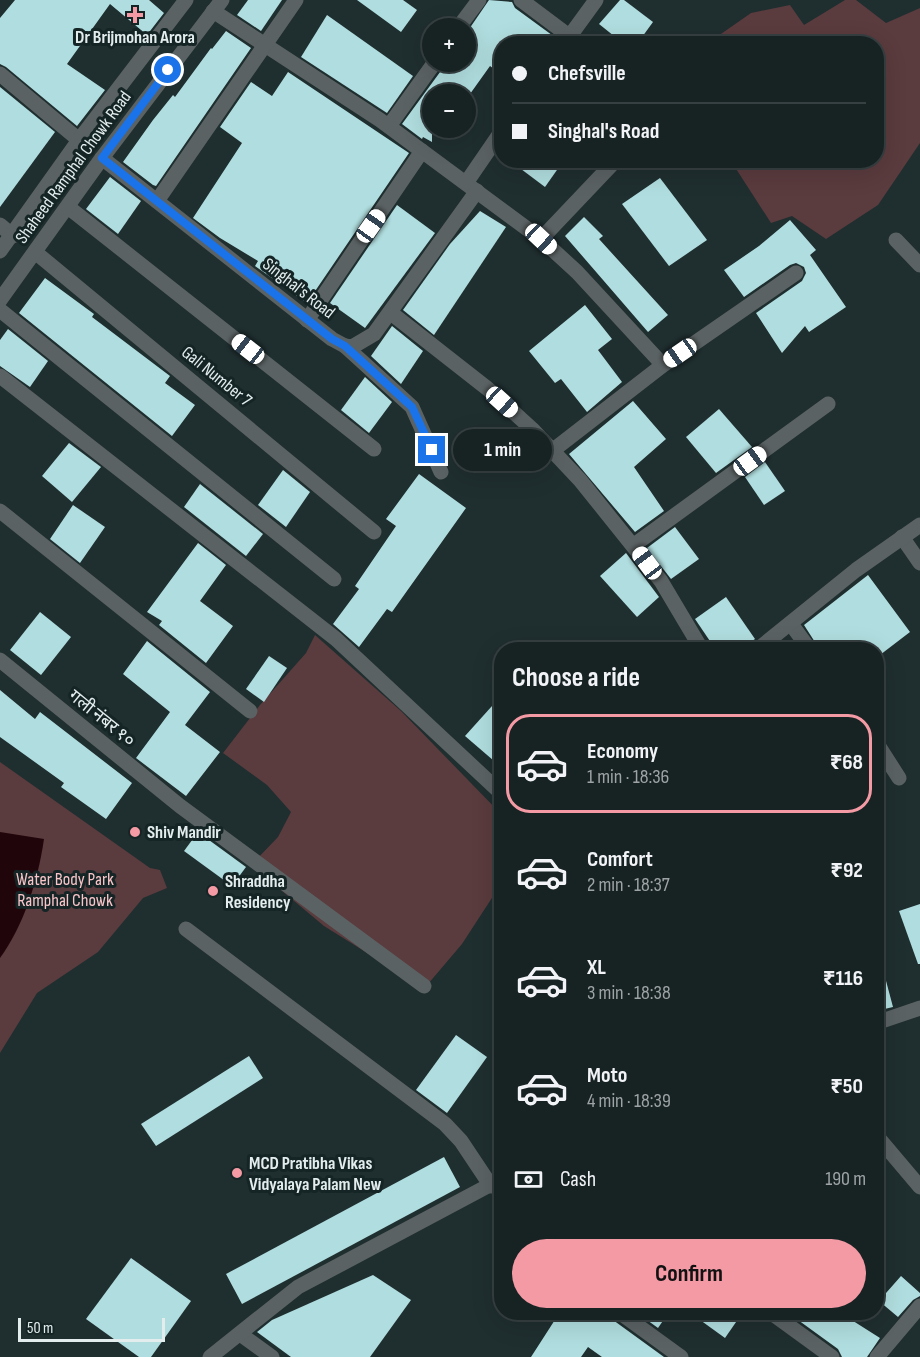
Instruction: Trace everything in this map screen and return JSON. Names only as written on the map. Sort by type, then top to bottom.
[{"type":"street","name":"Shaheed Ramphal Chowk Road","points":[[0,251],[13,236],[79,140],[186,0]]},
{"type":"street","points":[[157,201],[296,0]]},
{"type":"street","points":[[465,18],[478,0]]},
{"type":"street","points":[[521,0],[562,36]]},
{"type":"street","points":[[570,36],[596,0]]},
{"type":"street","name":"Shaheed Ramphal Chowk Road","points":[[0,300],[102,158],[218,5]]},
{"type":"street","points":[[218,5],[265,45],[389,126],[541,239],[577,272],[663,365]]},
{"type":"street","points":[[389,126],[428,72]]},
{"type":"street","points":[[0,74],[79,140]]},
{"type":"street","points":[[345,346],[352,347],[369,338],[391,313],[471,187],[494,145]]},
{"type":"street","points":[[307,320],[422,151]]},
{"type":"street","name":"Singhal's Road","points":[[102,158],[307,320],[345,346],[412,407],[441,472]]},
{"type":"street","points":[[541,239],[608,168]]},
{"type":"street","points":[[68,207],[374,449]]},
{"type":"street","points":[[0,225],[13,236]]},
{"type":"street","points":[[896,240],[920,265]]},
{"type":"street","name":"Gali Number 7","points":[[35,252],[374,532]]},
{"type":"street","points":[[552,451],[663,365],[796,273]]},
{"type":"street","points":[[0,310],[334,579]]},
{"type":"street","points":[[391,313],[488,389],[552,451],[634,545],[661,581],[697,642]]},
{"type":"street","points":[[0,376],[336,639],[494,786]]},
{"type":"street","points":[[634,545],[828,404]]},
{"type":"street","points":[[0,511],[250,711]]},
{"type":"street","points":[[767,642],[856,570],[920,525]]},
{"type":"street","points":[[902,537],[920,562]]},
{"type":"street","points":[[791,624],[804,642]]},
{"type":"street","name":"गली नंबर १०","points":[[0,660],[180,806],[424,986]]},
{"type":"street","points":[[884,754],[900,778]]},
{"type":"street","points":[[186,928],[445,1124],[494,1180]]},
{"type":"street","points":[[884,1020],[920,1008]]},
{"type":"street","points":[[884,1144],[920,1187]]},
{"type":"street","points":[[210,1357],[297,1287],[494,1183]]},
{"type":"street","points":[[877,1357],[920,1306]]},
{"type":"street","points":[[630,1320],[681,1357]]},
{"type":"street","points":[[781,1320],[832,1357]]},
{"type":"street","points":[[240,1334],[272,1357]]},
{"type":"green space","points":[[845,0],[856,0],[886,23],[920,8],[920,143],[878,205],[826,239],[792,216],[771,223],[736,168],[884,168],[884,36],[718,36],[751,13],[790,5],[804,25]]},
{"type":"green space","points":[[315,635],[401,711],[494,807],[494,895],[462,944],[428,984],[420,986],[324,926],[251,865],[278,837],[291,812],[267,785],[223,753],[260,705],[306,653]]},
{"type":"green space","name":"Water Body Park Ramphal Chowk","points":[[0,762],[150,868],[160,870],[167,888],[143,898],[98,952],[37,993],[0,1053]]},
{"type":"shaded area","points":[[0,832],[44,839],[29,902],[9,945],[0,958]]},
{"type":"building","points":[[15,0],[149,0],[164,13],[147,35],[110,4],[67,64],[105,90],[77,126],[0,64],[0,18]]},
{"type":"building","points":[[248,0],[282,0],[261,31],[237,15]]},
{"type":"building","points":[[357,0],[403,0],[417,10],[401,32]]},
{"type":"building","points":[[489,0],[512,2],[515,8],[553,36],[494,36],[494,69],[490,66],[476,86],[431,84],[440,72],[476,72],[476,19]]},
{"type":"building","points":[[620,0],[624,0],[653,22],[643,36],[614,36],[599,24]]},
{"type":"building","points":[[327,15],[413,76],[387,113],[301,57]]},
{"type":"building","points":[[226,31],[251,48],[156,186],[153,185],[123,162],[153,120],[173,95],[175,97]]},
{"type":"building","points":[[288,72],[409,153],[307,303],[255,266],[258,261],[193,218],[242,143],[220,127],[251,82],[272,96]]},
{"type":"building","points":[[0,87],[55,132],[0,207]]},
{"type":"building","points":[[422,97],[422,139],[402,124]]},
{"type":"building","points":[[520,168],[558,168],[545,187]]},
{"type":"building","points":[[110,177],[141,201],[118,234],[86,209]]},
{"type":"building","points":[[660,178],[707,240],[669,266],[622,204]]},
{"type":"building","points":[[397,205],[435,233],[365,328],[330,303]]},
{"type":"building","points":[[480,211],[506,227],[434,335],[403,310],[450,244]]},
{"type":"building","points":[[584,217],[603,236],[599,239],[668,315],[648,332],[565,236]]},
{"type":"building","points":[[790,220],[816,250],[810,255],[846,307],[809,332],[805,326],[782,353],[756,313],[802,281],[806,273],[804,267],[796,263],[790,265],[744,297],[724,270],[759,246]]},
{"type":"building","points":[[45,278],[94,314],[92,317],[170,376],[165,383],[195,405],[172,436],[19,313]]},
{"type":"building","points":[[585,305],[612,339],[598,350],[622,382],[587,412],[561,379],[555,383],[529,351]]},
{"type":"building","points":[[392,326],[423,351],[401,384],[371,356]]},
{"type":"building","points":[[8,329],[48,361],[30,387],[0,366],[0,340]]},
{"type":"building","points":[[365,377],[392,402],[369,433],[341,410]]},
{"type":"building","points":[[633,401],[666,439],[634,467],[664,511],[635,532],[569,454]]},
{"type":"building","points":[[719,409],[752,447],[716,473],[686,437]]},
{"type":"building","points":[[69,443],[101,467],[72,502],[42,476]]},
{"type":"building","points":[[765,462],[785,491],[764,505],[745,477]]},
{"type":"building","points":[[283,470],[310,492],[286,527],[258,505]]},
{"type":"building","points":[[419,474],[466,508],[392,612],[387,609],[359,647],[333,624],[359,589],[355,586],[396,526],[386,519]]},
{"type":"building","points":[[200,484],[263,534],[246,556],[184,507]]},
{"type":"building","points":[[73,505],[105,527],[80,563],[50,539]]},
{"type":"building","points":[[675,527],[699,559],[671,579],[647,548]]},
{"type":"building","points":[[198,543],[226,565],[200,601],[233,626],[206,663],[159,625],[162,621],[147,612]]},
{"type":"building","points":[[626,553],[659,597],[637,617],[600,576]]},
{"type":"building","points":[[868,575],[910,632],[884,652],[884,642],[815,642],[804,625]]},
{"type":"building","points":[[726,597],[755,639],[751,642],[711,642],[695,619]]},
{"type":"building","points":[[40,612],[71,637],[41,675],[10,650]]},
{"type":"building","points":[[147,641],[210,692],[185,725],[220,752],[186,796],[136,758],[170,712],[123,674]]},
{"type":"building","points":[[269,656],[287,668],[264,702],[246,689]]},
{"type":"building","points":[[0,690],[35,719],[40,712],[132,783],[106,819],[61,787],[64,783],[0,737]]},
{"type":"building","points":[[494,704],[494,761],[465,736]]},
{"type":"building","points":[[198,832],[246,867],[232,886],[184,851]]},
{"type":"building","points":[[920,904],[920,964],[918,964],[899,911]]},
{"type":"building","points":[[884,973],[893,1007],[884,1009]]},
{"type":"building","points":[[456,1035],[487,1057],[447,1113],[416,1090]]},
{"type":"building","points":[[249,1056],[263,1078],[156,1146],[141,1124]]},
{"type":"building","points":[[444,1157],[460,1187],[242,1304],[226,1274]]},
{"type":"building","points":[[131,1258],[191,1301],[151,1357],[139,1357],[86,1319]]},
{"type":"building","points":[[373,1275],[411,1300],[370,1357],[291,1357],[257,1332],[272,1320]]},
{"type":"building","points":[[901,1276],[920,1293],[920,1296],[913,1300],[898,1317],[884,1305],[884,1295]]},
{"type":"building","points":[[555,1320],[613,1320],[664,1357],[602,1357],[588,1347],[581,1357],[531,1357]]},
{"type":"building","points":[[647,1320],[664,1320],[658,1328]]},
{"type":"building","points":[[700,1320],[737,1320],[725,1338]]},
{"type":"building","points":[[798,1320],[852,1320],[880,1338],[867,1357],[842,1357],[838,1349]]},
{"type":"place","name":"Dr Brijmohan Arora","points":[[135,15]]},
{"type":"place","name":"Shiv Mandir","points":[[135,832]]},
{"type":"place","name":"Shraddha Residency","points":[[213,891]]},
{"type":"place","name":"MCD Pratibha Vikas Vidyalaya Palam New","points":[[237,1173]]},
{"type":"route","points":[[168,70],[102,158],[332,339],[345,346],[412,407],[432,450]]}]
